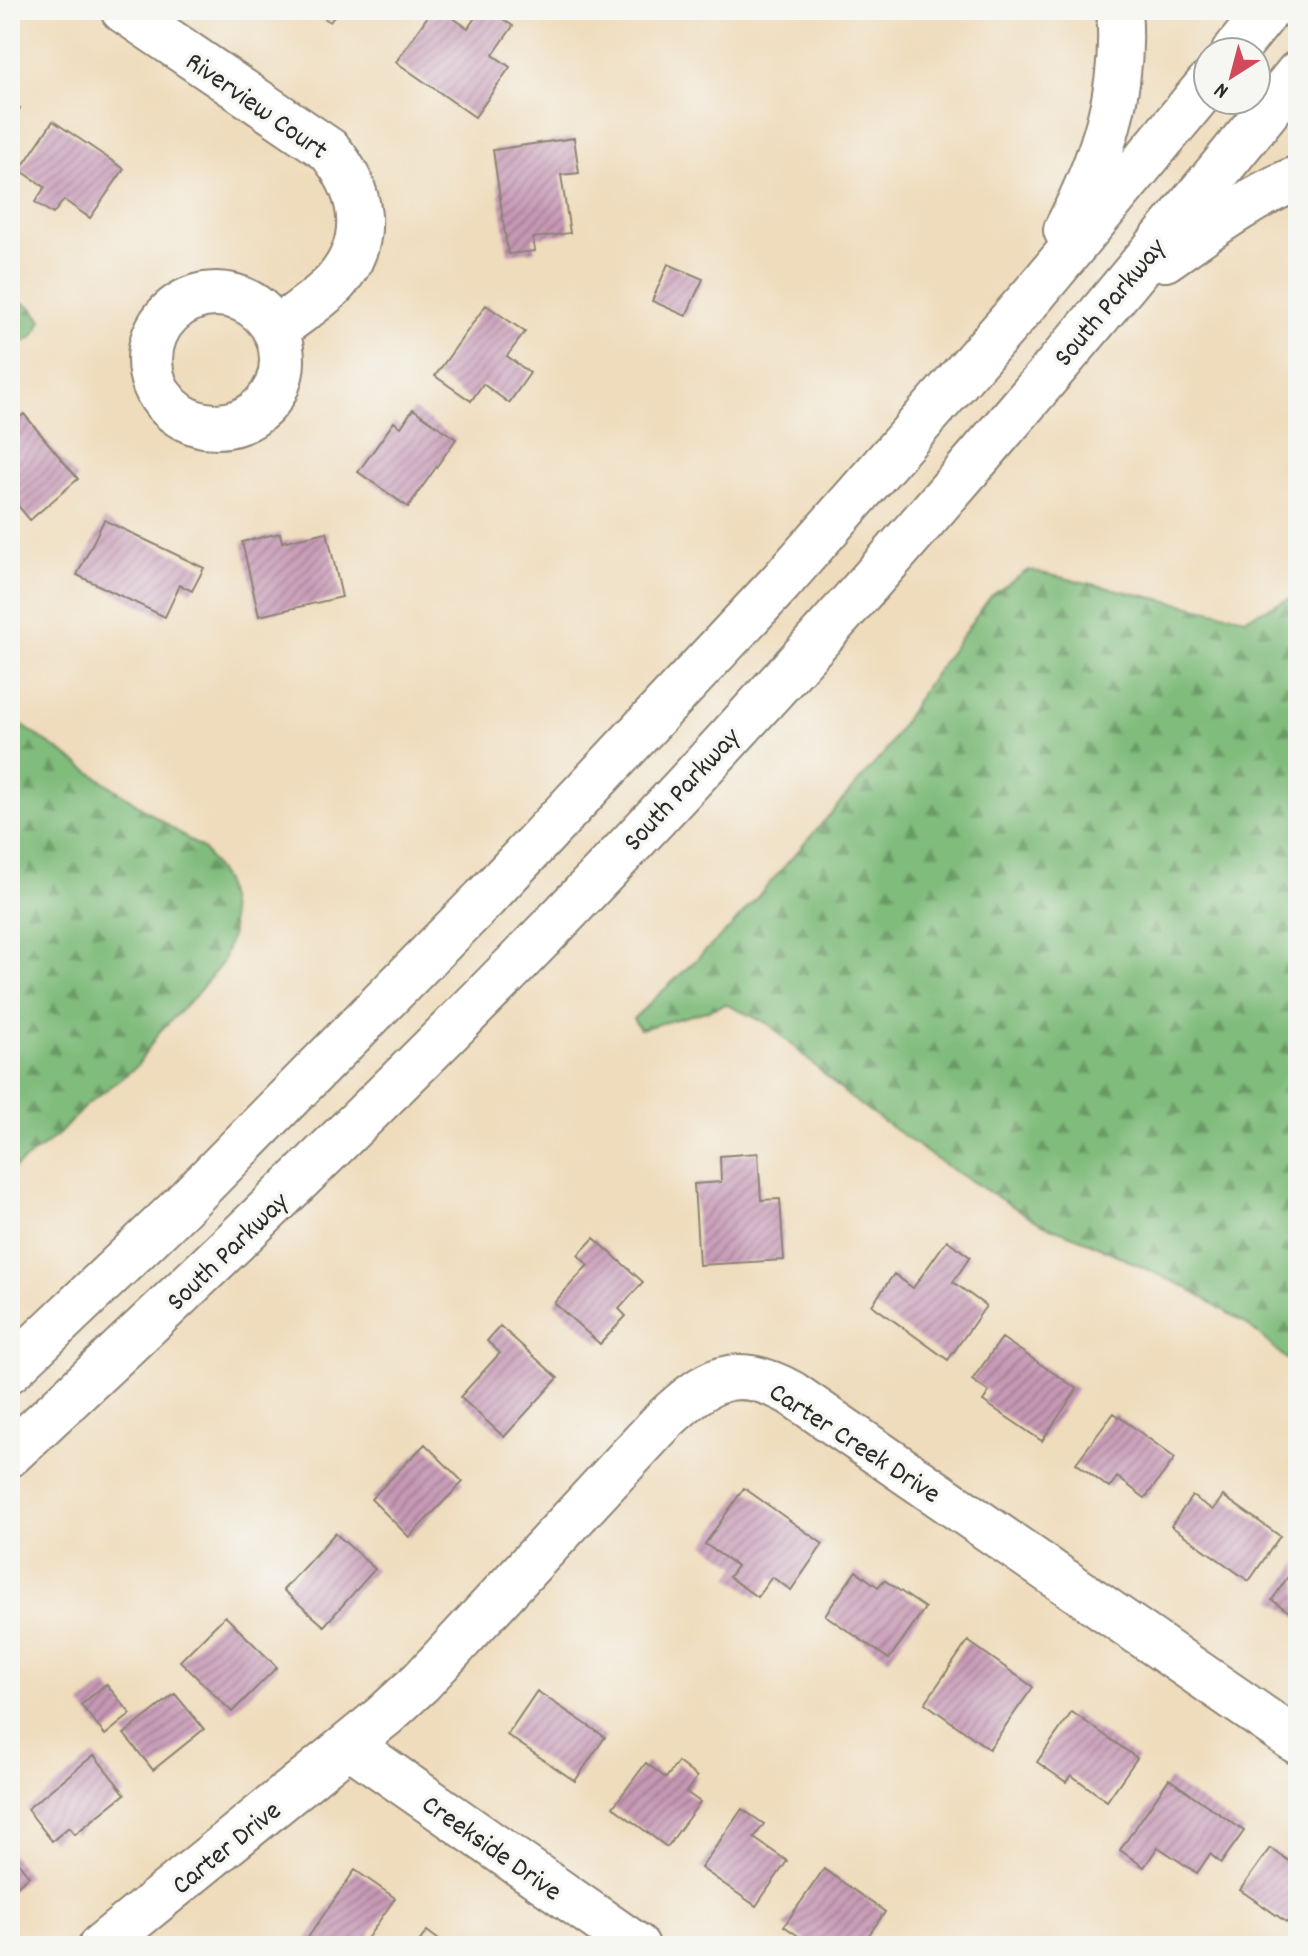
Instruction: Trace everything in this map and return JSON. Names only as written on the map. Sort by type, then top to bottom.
[{"type":"main road","name":"Riverview Court","points":[[123,10],[329,150],[345,170],[356,194],[360,223],[353,255],[338,281],[276,330]]},
{"type":"main road","points":[[1034,294],[1087,190],[1107,129],[1120,73],[1119,10]]},
{"type":"main road","points":[[1247,36],[1268,10]]},
{"type":"main road","name":"South Parkway","points":[[10,1454],[208,1270],[515,964],[730,735],[906,542],[1298,73]]},
{"type":"main road","points":[[10,1370],[181,1207],[485,898],[780,583],[1034,294],[1192,103]]},
{"type":"main road","points":[[1119,288],[1223,218],[1271,189],[1298,178]]},
{"type":"main road","name":"Carter Creek Drive","points":[[349,1745],[421,1682],[664,1420],[704,1387],[732,1376],[762,1380],[791,1393],[1298,1742]]},
{"type":"main road","name":"Carter Drive","points":[[101,1946],[349,1745]]},
{"type":"main road","name":"Creekside Drive","points":[[349,1745],[637,1946]]},
{"type":"green space","points":[[10,297],[31,307],[42,320],[34,336],[10,350]]},
{"type":"green space","points":[[1028,570],[1245,618],[1298,595],[1298,1369],[1249,1326],[1187,1288],[1040,1223],[940,1162],[848,1096],[769,1024],[725,1004],[640,1029],[633,1019],[732,926],[884,753],[925,687],[991,596]]},
{"type":"green space","points":[[10,717],[204,850],[224,881],[232,933],[222,963],[159,1032],[137,1066],[85,1106],[59,1134],[10,1171]]},
{"type":"building","points":[[312,10],[339,10],[330,22]]},
{"type":"building","points":[[432,10],[441,10],[468,28],[480,10],[489,10],[513,26],[493,55],[510,67],[475,117],[396,62]]},
{"type":"building","points":[[10,101],[20,108],[10,123]]},
{"type":"building","points":[[53,121],[124,169],[90,218],[64,200],[53,214],[35,202],[45,187],[20,170]]},
{"type":"building","points":[[574,138],[579,173],[561,175],[570,233],[533,238],[535,251],[508,254],[493,150]]},
{"type":"building","points":[[668,264],[703,279],[686,316],[652,301]]},
{"type":"building","points":[[486,305],[525,332],[507,356],[530,373],[509,403],[483,384],[471,401],[435,376]]},
{"type":"building","points":[[413,409],[456,439],[408,507],[358,472],[394,422],[401,427]]},
{"type":"building","points":[[24,414],[78,479],[30,520],[10,496],[10,425]]},
{"type":"building","points":[[104,520],[204,568],[192,591],[180,585],[165,617],[77,575]]},
{"type":"building","points":[[327,532],[342,597],[259,616],[242,542],[280,533],[282,542]]},
{"type":"building","points":[[758,1153],[761,1200],[780,1199],[784,1260],[699,1265],[694,1184],[721,1182],[720,1156]]},
{"type":"building","points":[[594,1238],[643,1282],[619,1309],[626,1316],[600,1344],[554,1303],[588,1265],[578,1255]]},
{"type":"building","points":[[947,1240],[970,1257],[953,1282],[986,1306],[948,1360],[872,1305],[894,1274],[913,1288]]},
{"type":"building","points":[[500,1326],[558,1378],[504,1437],[460,1397],[500,1353],[487,1341]]},
{"type":"building","points":[[1002,1338],[1077,1389],[1042,1441],[983,1401],[989,1392],[972,1380]]},
{"type":"building","points":[[1114,1413],[1175,1458],[1145,1498],[1117,1477],[1109,1488],[1076,1463]]},
{"type":"building","points":[[425,1444],[463,1482],[409,1537],[371,1499]]},
{"type":"building","points":[[744,1488],[823,1544],[791,1590],[772,1577],[757,1597],[729,1577],[737,1566],[705,1544]]},
{"type":"building","points":[[1192,1496],[1213,1510],[1223,1496],[1280,1536],[1249,1581],[1171,1526]]},
{"type":"building","points":[[335,1533],[375,1569],[324,1626],[283,1590]]},
{"type":"building","points":[[1298,1562],[1298,1618],[1272,1600]]},
{"type":"building","points":[[856,1571],[878,1587],[884,1580],[925,1608],[889,1659],[825,1615]]},
{"type":"building","points":[[225,1616],[277,1667],[232,1712],[180,1661]]},
{"type":"building","points":[[968,1641],[1033,1687],[989,1749],[925,1703]]},
{"type":"building","points":[[106,1684],[131,1714],[105,1735],[81,1705]]},
{"type":"building","points":[[537,1691],[605,1737],[575,1781],[507,1735]]},
{"type":"building","points":[[175,1694],[204,1729],[153,1770],[124,1734]]},
{"type":"building","points":[[1072,1712],[1137,1758],[1107,1801],[1071,1775],[1066,1782],[1037,1762]]},
{"type":"building","points":[[94,1755],[125,1794],[75,1834],[69,1827],[52,1841],[27,1809]]},
{"type":"building","points":[[678,1762],[697,1777],[686,1792],[700,1802],[667,1847],[613,1807],[646,1763],[666,1778]]},
{"type":"building","points":[[1169,1779],[1244,1831],[1221,1863],[1210,1854],[1197,1873],[1158,1847],[1144,1867],[1120,1850]]},
{"type":"building","points":[[742,1809],[764,1824],[754,1838],[787,1861],[756,1906],[701,1868]]},
{"type":"building","points":[[1270,1848],[1298,1867],[1294,1873],[1298,1876],[1298,1930],[1240,1890]]},
{"type":"building","points":[[10,1852],[29,1876],[10,1892]]},
{"type":"building","points":[[824,1869],[885,1912],[861,1946],[813,1946],[784,1926]]},
{"type":"building","points":[[355,1870],[395,1898],[362,1946],[302,1946]]},
{"type":"building","points":[[427,1931],[447,1946],[416,1946]]}]
